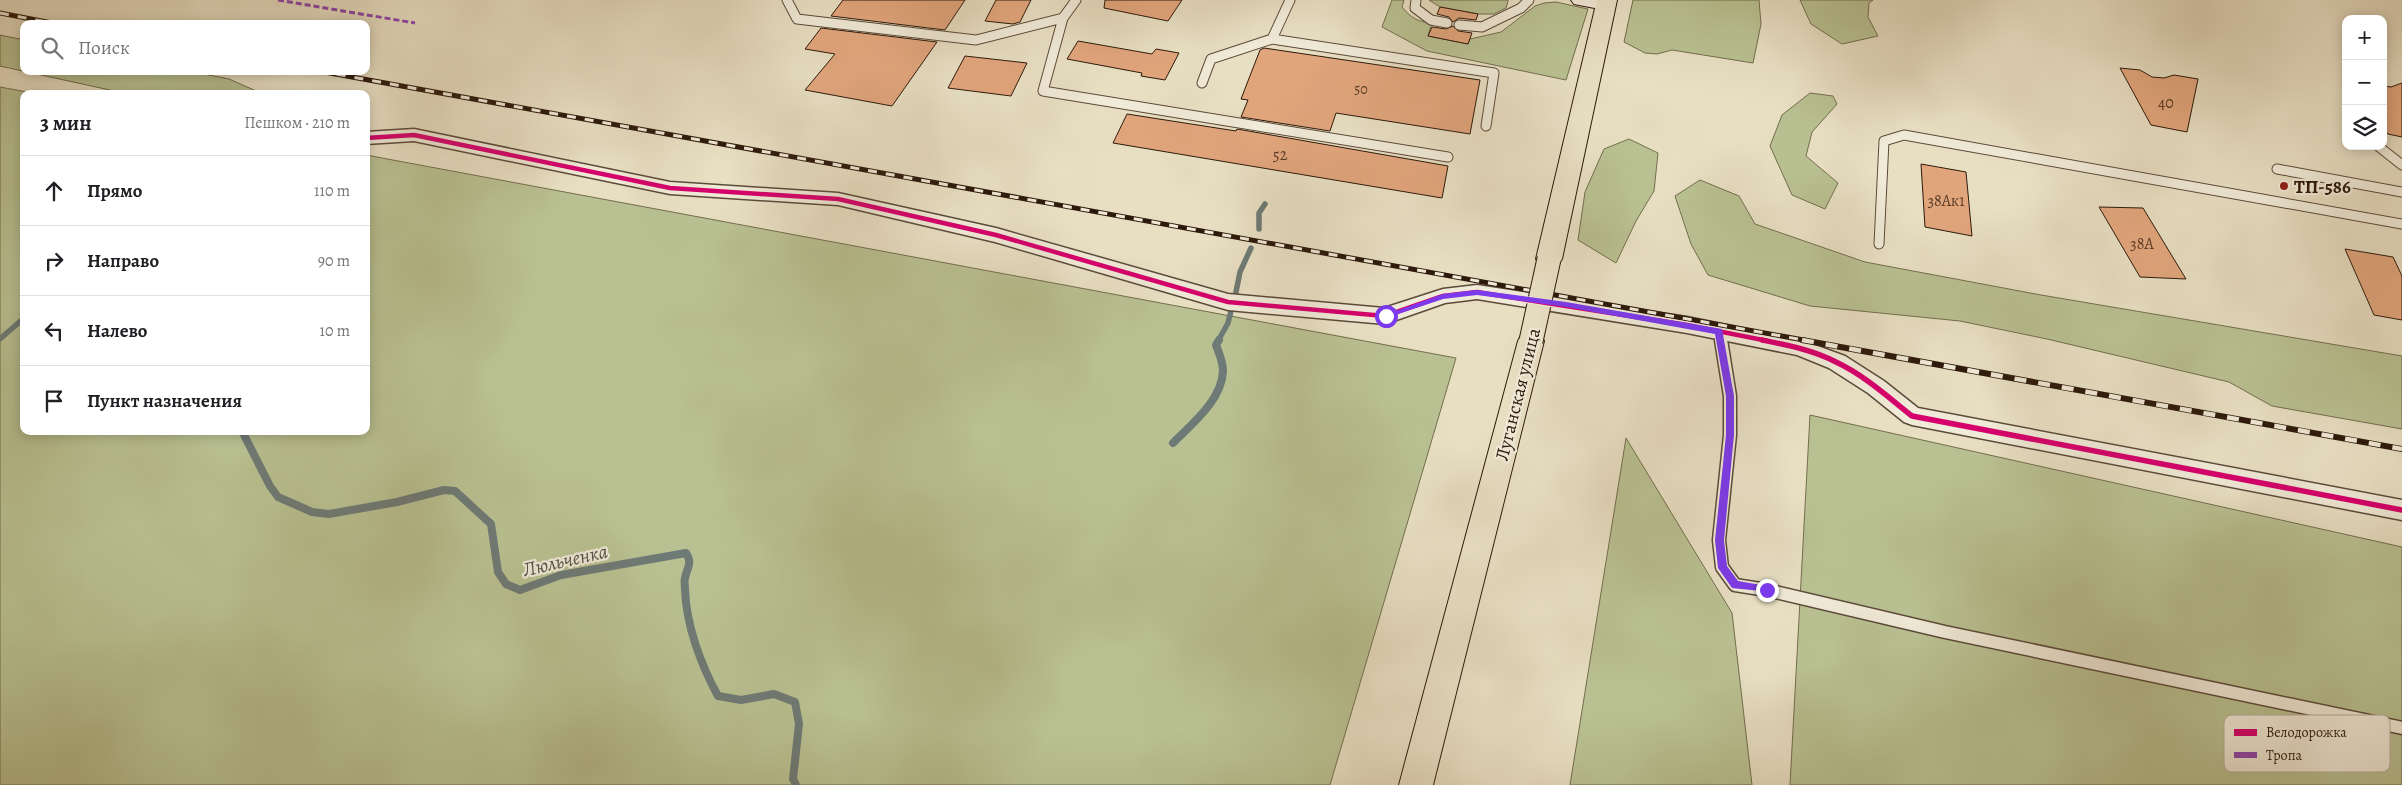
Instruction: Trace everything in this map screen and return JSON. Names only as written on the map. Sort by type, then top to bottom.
[{"type":"highway","name":"Луганская улица","points":[[1416,785],[1531,341],[1606,2]]},
{"type":"street","points":[[1581,0],[1606,2]]},
{"type":"street","points":[[370,138],[414,135],[670,188],[838,199],[996,235],[1228,302],[1386,316],[1443,296],[1477,292],[1719,331],[1800,348],[1838,362],[1876,387],[1912,416],[2402,510]]},
{"type":"lane","points":[[787,0],[797,19],[976,40],[1063,18]]},
{"type":"lane","points":[[1076,0],[1063,18],[1044,91],[1448,157]]},
{"type":"lane","points":[[1272,40],[1290,0]]},
{"type":"lane","points":[[1416,0],[1415,8],[1431,20],[1447,23]]},
{"type":"lane","points":[[1459,25],[1482,27],[1521,8],[1528,0]]},
{"type":"lane","points":[[1202,83],[1211,59],[1272,40],[1494,74],[1486,126]]},
{"type":"lane","points":[[1879,244],[1884,141],[1904,135],[2402,224]]},
{"type":"lane","points":[[2383,150],[2402,165]]},
{"type":"lane","points":[[2277,168],[2402,192]]},
{"type":"lane","points":[[1719,331],[1730,396],[1730,435],[1719,540],[1722,568],[1735,585],[1767,590],[1954,634],[2340,715]]},
{"type":"green space","points":[[1392,0],[1404,0],[1402,7],[1415,19],[1432,23],[1428,36],[1468,44],[1470,39],[1501,32],[1535,6],[1544,3],[1556,2],[1588,9],[1566,80],[1427,51],[1382,27]]},
{"type":"green space","points":[[1429,0],[1508,1],[1506,8],[1494,14],[1478,14],[1440,7]]},
{"type":"green space","points":[[1633,0],[1759,0],[1761,24],[1753,63],[1672,50],[1657,54],[1645,53],[1624,42]]},
{"type":"green space","points":[[1800,0],[1873,0],[1869,3],[1868,17],[1878,36],[1842,44],[1811,24]]},
{"type":"green space","points":[[0,35],[20,39],[20,70],[0,66]]},
{"type":"green space","points":[[41,75],[209,75],[229,79],[254,90],[110,90]]},
{"type":"green space","points":[[0,87],[20,91],[20,435],[370,435],[370,156],[1456,358],[1330,785],[0,785]]},
{"type":"green space","points":[[1810,93],[1833,96],[1837,104],[1812,132],[1806,156],[1838,183],[1825,209],[1792,195],[1770,146],[1782,115]]},
{"type":"green space","points":[[1629,139],[1658,153],[1654,191],[1636,221],[1616,263],[1578,240],[1585,192],[1604,149]]},
{"type":"green space","points":[[1700,180],[1739,196],[1755,224],[1865,262],[2041,295],[2402,356],[2402,429],[2272,406],[2229,382],[2047,339],[1960,321],[1810,306],[1708,275],[1691,244],[1675,196]]},
{"type":"green space","points":[[1810,415],[2402,547],[2402,785],[1790,785]]},
{"type":"green space","points":[[1626,438],[1732,613],[1752,785],[1570,785]]},
{"type":"building","points":[[843,0],[965,0],[945,30],[831,16]]},
{"type":"building","points":[[996,0],[1031,0],[1020,22],[1013,24],[985,21]]},
{"type":"building","points":[[1105,0],[1182,0],[1168,21],[1104,8]]},
{"type":"building","points":[[1440,7],[1478,14],[1476,20],[1459,18],[1453,22],[1449,17],[1437,14]]},
{"type":"building","points":[[1453,26],[1458,31],[1472,33],[1468,44],[1428,36],[1432,27],[1446,29]]},
{"type":"building","points":[[821,28],[937,42],[892,106],[805,90],[835,54],[805,49]]},
{"type":"building","points":[[1078,41],[1152,54],[1156,49],[1179,53],[1165,80],[1141,76],[1142,73],[1067,59]]},
{"type":"building","points":[[1264,48],[1480,80],[1470,134],[1336,113],[1330,131],[1241,117],[1248,100],[1241,99],[1260,50]]},
{"type":"building","points":[[965,56],[1027,63],[1011,96],[948,88]]},
{"type":"building","points":[[2120,68],[2140,70],[2152,77],[2164,78],[2174,75],[2198,79],[2187,132],[2151,125]]},
{"type":"building","points":[[2402,83],[2402,137],[2387,133],[2387,86]]},
{"type":"building","points":[[1127,114],[1236,131],[1237,129],[1448,166],[1442,198],[1113,143]]},
{"type":"building","points":[[1921,164],[1966,172],[1972,236],[1925,227]]},
{"type":"building","points":[[2099,207],[2143,208],[2186,279],[2140,277]]},
{"type":"building","points":[[2345,249],[2393,257],[2402,276],[2402,320],[2374,315]]},
{"type":"waterway","points":[[1259,229],[1259,213],[1265,204]]},
{"type":"waterway","points":[[1235,297],[1240,272],[1251,248]]},
{"type":"waterway","points":[[1218,341],[1228,323],[1231,311]]},
{"type":"waterway","name":"Люльченка","points":[[0,339],[20,322]]},
{"type":"waterway","points":[[1173,443],[1205,411],[1217,392],[1223,371],[1222,361],[1216,345],[1219,340]]},
{"type":"waterway","name":"Люльченка","points":[[244,435],[270,486],[278,497],[312,512],[329,514],[397,502],[444,490],[455,491],[491,524],[498,572],[506,584],[520,590],[561,575],[686,553],[689,563],[685,581],[686,603],[691,631],[700,658],[718,696],[741,700],[774,694],[795,702],[799,724],[793,779],[796,785]]},
{"type":"railway","points":[[0,13],[36,20]]},
{"type":"railway","points":[[341,75],[1809,341]]},
{"type":"railway","points":[[1802,340],[2402,449]]},
{"type":"marked path","points":[[278,0],[415,23]]},
{"type":"cycle path","points":[[370,138],[414,135],[670,188],[838,199],[996,235],[1228,302],[1385,316],[1443,296],[1477,292],[1687,325],[1801,348],[1837,362],[1876,387],[1912,416],[2402,510]]},
{"type":"place","name":"ТП-586","points":[[2284,186]]},
{"type":"route","points":[[1386,316],[1443,296],[1477,292],[1719,331],[1730,396],[1730,435],[1719,540],[1722,568],[1735,585],[1767,590]]}]
